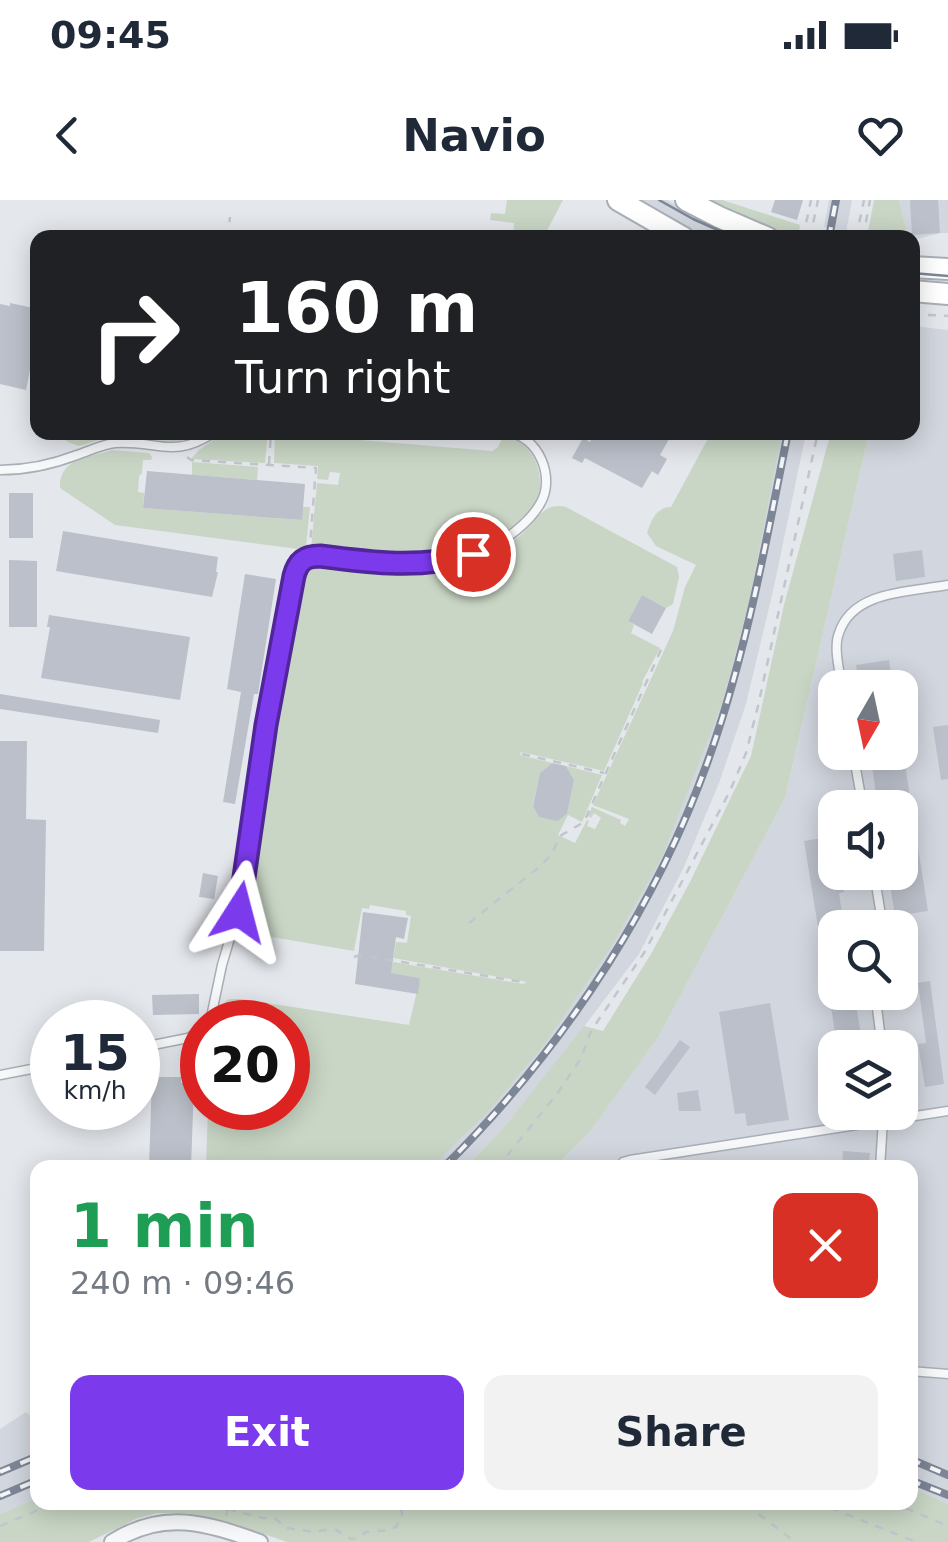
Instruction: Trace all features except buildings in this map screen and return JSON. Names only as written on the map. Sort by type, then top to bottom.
[{"type":"street","points":[[618,200],[670,230]]},
{"type":"street","points":[[686,200],[749,230]]},
{"type":"street","points":[[920,267],[948,269]]},
{"type":"street","points":[[920,291],[948,294]]},
{"type":"street","points":[[112,1542],[151,1524],[192,1521],[260,1542]]},
{"type":"lane","points":[[0,470],[46,466],[113,443],[180,448],[204,440]]},
{"type":"lane","points":[[215,1000],[242,897],[266,725],[294,576],[301,561],[309,556],[388,565],[422,564],[473,554],[502,540],[530,518],[541,503],[546,484],[544,465],[535,448],[525,440]]},
{"type":"lane","points":[[841,670],[838,634],[854,608],[884,596],[948,586]]},
{"type":"lane","points":[[0,1075],[30,1069]]},
{"type":"lane","points":[[918,1114],[948,1111]]},
{"type":"lane","points":[[630,1160],[827,1130]]},
{"type":"lane","points":[[881,1160],[886,1130]]},
{"type":"lane","points":[[918,1372],[948,1374]]},
{"type":"path","points":[[805,230],[811,200]]},
{"type":"path","points":[[812,230],[818,200]]},
{"type":"path","points":[[861,230],[864,200]]},
{"type":"path","points":[[862,230],[870,200]]},
{"type":"path","points":[[229,230],[230,216]]},
{"type":"path","points":[[920,314],[948,316]]},
{"type":"path","points":[[269,465],[271,440]]},
{"type":"path","points":[[503,1160],[581,1058],[591,1031],[644,953],[746,753],[816,440]]},
{"type":"path","points":[[180,448],[191,460],[316,468],[309,556]]},
{"type":"path","points":[[469,923],[538,868],[551,855],[560,836],[584,822],[662,645]]},
{"type":"path","points":[[522,754],[606,774]]},
{"type":"path","points":[[354,957],[522,982]]},
{"type":"path","points":[[0,1526],[39,1510]]},
{"type":"path","points":[[228,1510],[275,1518],[286,1528],[337,1530],[352,1539],[366,1532],[396,1527],[401,1510]]},
{"type":"path","points":[[754,1510],[795,1542]]},
{"type":"path","points":[[836,1510],[916,1542]]},
{"type":"path","points":[[909,1510],[948,1526]]},
{"type":"shaded area","points":[[640,200],[667,200],[729,230],[694,230]]},
{"type":"shaded area","points":[[829,200],[852,200],[846,230],[824,227]]},
{"type":"shaded area","points":[[899,200],[948,200],[948,233],[920,238],[920,230],[906,230]]},
{"type":"shaded area","points":[[920,327],[948,330],[948,1504],[918,1491],[918,1160],[564,1160],[590,1132],[659,1036],[785,798],[867,440],[920,440]]},
{"type":"shaded area","points":[[755,440],[805,440],[746,704],[683,869],[639,954],[564,1053],[473,1160],[404,1160],[649,843]]},
{"type":"shaded area","points":[[26,1412],[30,1416],[30,1501],[0,1514],[0,1429]]},
{"type":"green space","points":[[507,200],[563,200],[547,230],[514,230],[514,223],[490,220],[491,213],[505,214]]},
{"type":"green space","points":[[703,200],[722,200],[800,225],[799,230],[774,230],[744,221]]},
{"type":"green space","points":[[874,200],[899,200],[906,230],[868,230]]},
{"type":"green space","points":[[66,440],[98,440],[79,446]]},
{"type":"green space","points":[[213,440],[267,440],[265,463],[191,459]]},
{"type":"green space","points":[[275,440],[359,440],[492,451],[502,440],[517,440],[537,464],[539,494],[513,526],[459,551],[412,558],[363,556],[311,549],[317,483],[338,485],[340,473],[330,472],[328,480],[317,479],[318,466],[274,463]]},
{"type":"green space","points":[[707,440],[781,440],[748,606],[721,706],[662,857],[613,944],[544,1045],[486,1114],[438,1160],[206,1160],[207,1130],[310,1130],[310,1010],[409,1025],[420,978],[365,969],[366,960],[527,982],[393,958],[396,942],[407,943],[411,916],[406,911],[370,905],[369,909],[362,908],[354,951],[242,932],[246,928],[274,724],[304,573],[312,564],[408,570],[475,560],[510,543],[542,513],[558,506],[677,567],[679,577],[673,604],[666,608],[642,595],[628,621],[634,625],[631,633],[660,648],[604,771],[521,752],[520,755],[552,763],[540,773],[533,805],[539,817],[557,820],[567,814],[574,780],[566,766],[602,775],[582,822],[568,815],[558,835],[575,843],[587,820],[587,826],[595,829],[601,818],[594,813],[591,818],[588,816],[592,807],[621,820],[625,826],[629,819],[593,805],[673,631],[685,587],[696,565],[656,546],[647,533],[658,512],[671,507]]},
{"type":"green space","points":[[829,440],[867,440],[785,798],[659,1036],[590,1132],[563,1160],[473,1160],[505,1126],[584,1026],[603,1031],[651,954],[751,756],[784,605]]},
{"type":"green space","points":[[112,450],[149,453],[152,457],[143,460],[139,476],[143,508],[301,520],[303,507],[310,507],[306,546],[298,549],[115,525],[60,488],[64,471],[70,465]]},
{"type":"green space","points":[[192,462],[258,467],[257,480],[192,475]]},
{"type":"green space","points":[[918,1491],[948,1504],[948,1542],[287,1542],[187,1513],[157,1513],[89,1542],[0,1542],[0,1514],[30,1501],[30,1510],[918,1510]]},
{"type":"tram line","points":[[659,200],[718,230]]},
{"type":"tram line","points":[[920,274],[948,276]]},
{"type":"railway","points":[[830,230],[836,200]]},
{"type":"railway","points":[[451,1160],[531,1071],[571,1019],[608,964],[671,850],[697,790],[730,692],[758,582],[786,440]]},
{"type":"railway","points":[[0,1472],[30,1459]]},
{"type":"railway","points":[[918,1462],[948,1475]]},
{"type":"railway","points":[[0,1496],[30,1483]]},
{"type":"railway","points":[[918,1483],[948,1495]]},
{"type":"route","points":[[239,912],[266,725],[296,568],[309,556],[388,565],[422,564],[473,554]]}]
